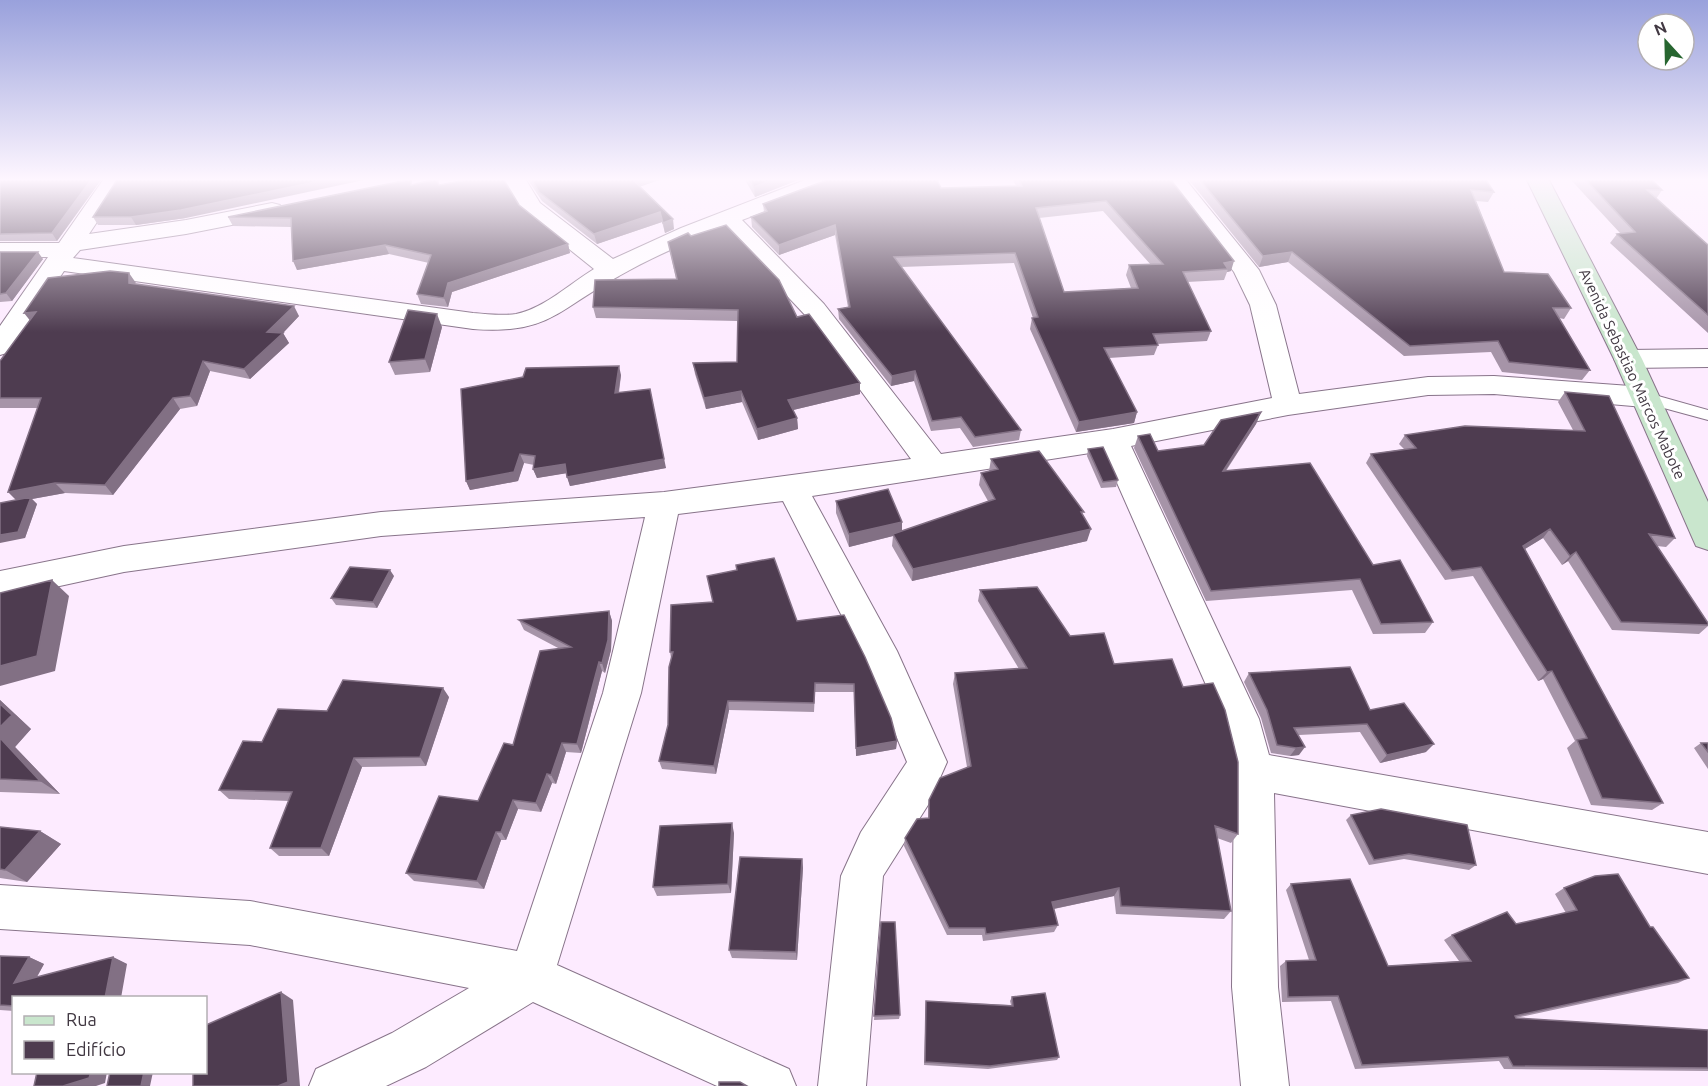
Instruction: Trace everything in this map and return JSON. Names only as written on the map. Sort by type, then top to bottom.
[{"type":"main road","name":"Avenida Sebastiao Marcos Mabote","points":[[1563,231],[1628,359],[1708,537]]},
{"type":"street","points":[[0,346],[80,231]]},
{"type":"street","points":[[66,252],[168,231]]},
{"type":"street","points":[[561,231],[611,270]]},
{"type":"street","points":[[0,250],[66,252],[473,321],[504,323],[523,321],[542,313],[611,270],[698,231]]},
{"type":"street","points":[[739,231],[815,310],[933,466]]},
{"type":"street","points":[[1215,231],[1246,270],[1263,305],[1288,405]]},
{"type":"street","points":[[1628,359],[1708,358]]},
{"type":"street","points":[[0,585],[124,559],[381,524],[664,504],[792,488],[1113,439],[1288,405],[1428,386],[1494,386],[1644,397]]},
{"type":"street","points":[[1113,439],[1240,720],[1254,771],[1255,987],[1265,1086]]},
{"type":"street","points":[[792,488],[884,662],[927,762],[922,778],[881,842],[868,857],[862,876],[842,1086]]},
{"type":"street","points":[[333,1086],[409,1050],[531,977],[622,693],[664,504]]},
{"type":"street","points":[[1254,771],[1708,853]]},
{"type":"street","points":[[0,907],[250,923],[531,977],[772,1086]]},
{"type":"lane","points":[[1644,397],[1708,414]]},
{"type":"building","points":[[0,231],[54,231],[52,233],[0,234]]},
{"type":"building","points":[[292,231],[551,231],[568,244],[448,283],[444,298],[417,294],[431,255],[385,245],[293,261]]},
{"type":"building","points":[[590,231],[604,231],[594,234]]},
{"type":"building","points":[[708,231],[731,231],[779,280],[797,317],[809,314],[860,383],[788,400],[797,418],[757,429],[741,391],[704,398],[693,363],[737,362],[738,310],[593,307],[595,280],[677,279],[668,242],[688,233],[691,236]]},
{"type":"building","points":[[765,231],[819,231],[779,245]]},
{"type":"building","points":[[836,231],[1044,231],[1064,292],[1138,288],[1129,265],[1163,264],[1133,231],[1210,231],[1234,261],[1224,263],[1228,269],[1183,272],[1211,331],[1153,334],[1158,345],[1104,348],[1137,412],[1079,422],[1032,318],[1038,317],[1015,253],[894,257],[1021,430],[975,437],[961,417],[932,421],[915,371],[892,376],[838,309],[850,307]]},
{"type":"building","points":[[1242,231],[1487,231],[1504,272],[1548,274],[1571,308],[1553,308],[1590,370],[1509,362],[1498,341],[1410,346],[1292,252],[1263,256]]},
{"type":"building","points":[[1634,231],[1692,231],[1708,245],[1708,315],[1617,234],[1635,232]]},
{"type":"building","points":[[0,252],[38,252],[6,293],[0,294]]},
{"type":"building","points":[[110,271],[129,273],[129,283],[294,306],[267,332],[283,333],[244,369],[203,361],[190,396],[173,398],[105,485],[55,483],[8,492],[41,398],[0,398],[0,361],[36,312],[24,313],[48,278]]},
{"type":"building","points":[[408,310],[437,314],[425,359],[389,362]]},
{"type":"building","points":[[619,366],[615,393],[650,389],[664,459],[567,477],[565,464],[533,469],[535,456],[520,454],[514,472],[466,481],[461,389],[523,377],[526,368]]},
{"type":"building","points":[[1565,392],[1609,396],[1675,538],[1649,534],[1708,623],[1708,625],[1621,622],[1576,552],[1570,556],[1550,529],[1523,546],[1663,803],[1602,798],[1577,740],[1587,738],[1552,671],[1547,672],[1481,567],[1452,571],[1371,454],[1416,448],[1405,435],[1465,426],[1585,431]]},
{"type":"building","points":[[1261,412],[1223,471],[1310,463],[1373,565],[1400,560],[1433,622],[1381,624],[1360,579],[1211,591],[1138,436],[1150,434],[1158,451],[1204,445],[1221,420]]},
{"type":"building","points":[[1103,447],[1118,480],[1103,482],[1088,449]]},
{"type":"building","points":[[1039,451],[1084,512],[1081,512],[1091,529],[913,569],[893,534],[995,499],[981,473],[998,469],[991,459]]},
{"type":"building","points":[[888,489],[902,522],[849,534],[836,501]]},
{"type":"building","points":[[31,497],[18,532],[0,535],[0,503]]},
{"type":"building","points":[[774,558],[797,621],[844,615],[891,718],[897,741],[856,748],[854,684],[815,683],[814,703],[728,701],[714,766],[659,761],[668,725],[669,667],[673,652],[670,652],[671,605],[713,602],[707,576],[737,570],[736,565]]},
{"type":"building","points":[[350,567],[390,570],[373,602],[331,598]]},
{"type":"building","points":[[52,580],[37,656],[0,666],[0,593]]},
{"type":"building","points":[[1037,587],[1070,636],[1104,633],[1114,664],[1172,659],[1183,687],[1213,683],[1225,710],[1238,762],[1238,834],[1215,826],[1231,911],[1121,906],[1119,888],[1052,902],[1058,925],[986,934],[985,928],[949,928],[905,838],[917,819],[929,818],[929,800],[940,778],[971,766],[955,673],[1027,668],[980,590]]},
{"type":"building","points":[[609,611],[608,640],[602,663],[599,662],[577,744],[562,743],[551,775],[547,774],[536,803],[513,800],[501,832],[496,832],[477,881],[406,873],[439,796],[478,801],[504,743],[513,745],[540,651],[571,647],[519,620]]},
{"type":"building","points":[[1350,667],[1370,710],[1404,703],[1434,744],[1387,755],[1367,724],[1294,728],[1305,747],[1277,745],[1267,710],[1249,673]]},
{"type":"building","points":[[343,680],[443,688],[420,757],[354,758],[321,848],[270,848],[292,792],[219,790],[243,741],[262,742],[278,709],[327,711]]},
{"type":"building","points":[[0,704],[12,715],[0,727]]},
{"type":"building","points":[[0,738],[40,781],[0,779]]},
{"type":"building","points":[[1701,743],[1708,743],[1708,752]]},
{"type":"building","points":[[1381,809],[1467,825],[1476,865],[1409,854],[1374,860],[1351,815]]},
{"type":"building","points":[[732,823],[728,884],[653,887],[660,826]]},
{"type":"building","points":[[0,827],[40,831],[5,870],[0,869]]},
{"type":"building","points":[[740,857],[802,859],[796,952],[729,950]]},
{"type":"building","points":[[1618,874],[1650,927],[1653,927],[1689,978],[1515,1016],[1516,1018],[1708,1030],[1708,1068],[1513,1066],[1508,1057],[1362,1065],[1338,996],[1288,997],[1286,961],[1316,960],[1291,884],[1350,879],[1388,966],[1471,961],[1452,935],[1507,912],[1516,924],[1577,910],[1564,888],[1595,876]]},
{"type":"building","points":[[881,922],[895,922],[900,1015],[874,1016]]},
{"type":"building","points":[[0,956],[29,957],[14,983],[113,957],[105,996],[12,996],[12,1006],[0,1005]]},
{"type":"building","points":[[281,992],[288,1082],[278,1086],[193,1086],[193,1074],[207,1074],[207,1025]]},
{"type":"building","points":[[1045,993],[1059,1057],[990,1066],[925,1062],[926,1001],[1013,1006],[1012,997]]},
{"type":"building","points":[[37,1074],[90,1074],[89,1078],[63,1086],[34,1086]]},
{"type":"building","points":[[110,1074],[144,1074],[141,1086],[107,1086]]},
{"type":"building","points":[[719,1082],[740,1082],[747,1086],[719,1086]]}]
